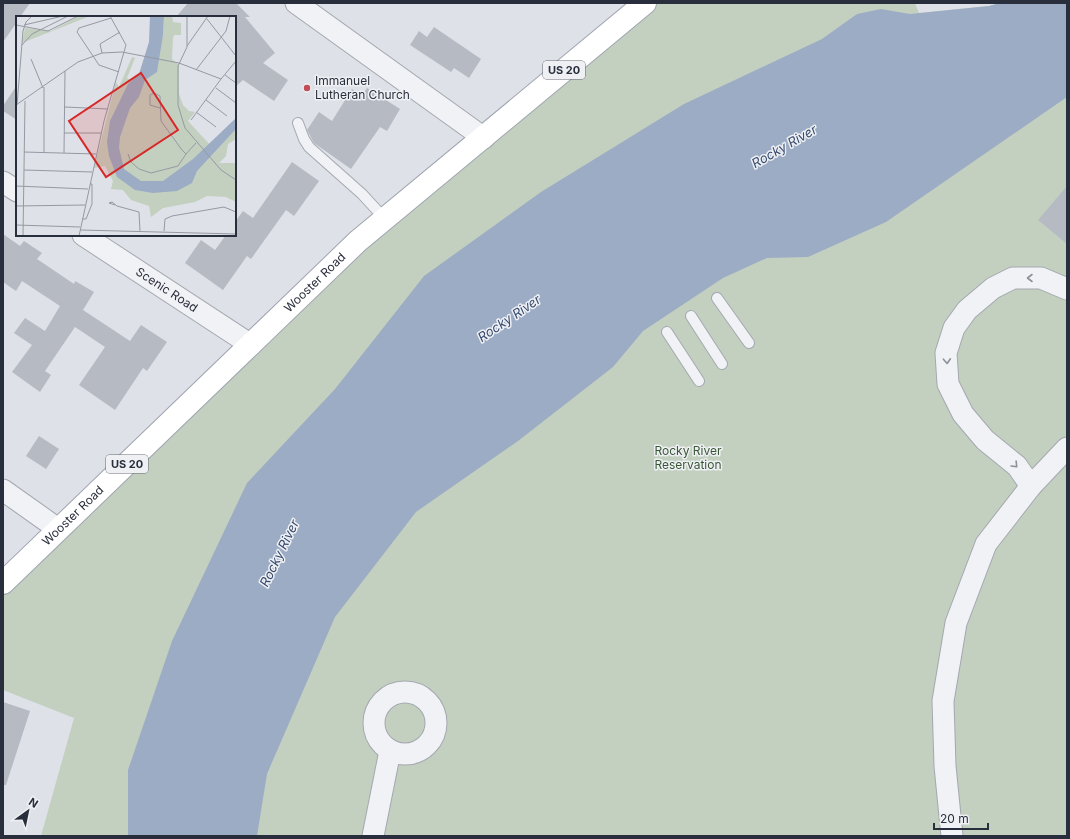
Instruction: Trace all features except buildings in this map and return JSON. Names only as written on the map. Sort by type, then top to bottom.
[{"type":"main road","name":"Wooster Road","points":[[3,583],[251,346],[358,241],[645,3]]},
{"type":"street","points":[[296,3],[484,138]]},
{"type":"street","points":[[3,182],[16,190]]},
{"type":"street","name":"Scenic Road","points":[[85,236],[251,346]]},
{"type":"street","points":[[1031,486],[1017,466],[985,440],[963,414],[948,384],[946,353],[954,328],[967,310],[993,288],[1013,278],[1041,278],[1067,289]]},
{"type":"street","points":[[952,836],[945,766],[943,701],[956,623],[986,544],[1031,486],[1067,448]]},
{"type":"street","points":[[3,490],[58,529]]},
{"type":"street","points":[[373,836],[390,750]]},
{"type":"lane","points":[[298,123],[304,139],[310,147],[362,194],[385,219]]},
{"type":"lane","points":[[717,298],[750,343]]},
{"type":"lane","points":[[691,316],[722,364]]},
{"type":"lane","points":[[667,332],[699,381]]},
{"type":"green space","name":"Rocky River Reservation","points":[[646,3],[915,3],[919,13],[989,6],[1000,3],[1067,3],[1067,836],[41,836],[74,718],[3,690],[3,594],[136,457],[340,255]]},
{"type":"water","name":"Rocky River","points":[[1000,3],[1067,3],[1067,97],[886,222],[808,257],[767,258],[723,278],[643,331],[613,367],[518,441],[416,512],[335,617],[267,774],[257,836],[128,836],[128,770],[172,641],[247,483],[335,389],[424,276],[541,192],[684,104],[822,39],[857,14],[881,9],[910,14],[989,6]]},
{"type":"place","name":"Immanuel Lutheran Church","points":[[307,88]]}]
